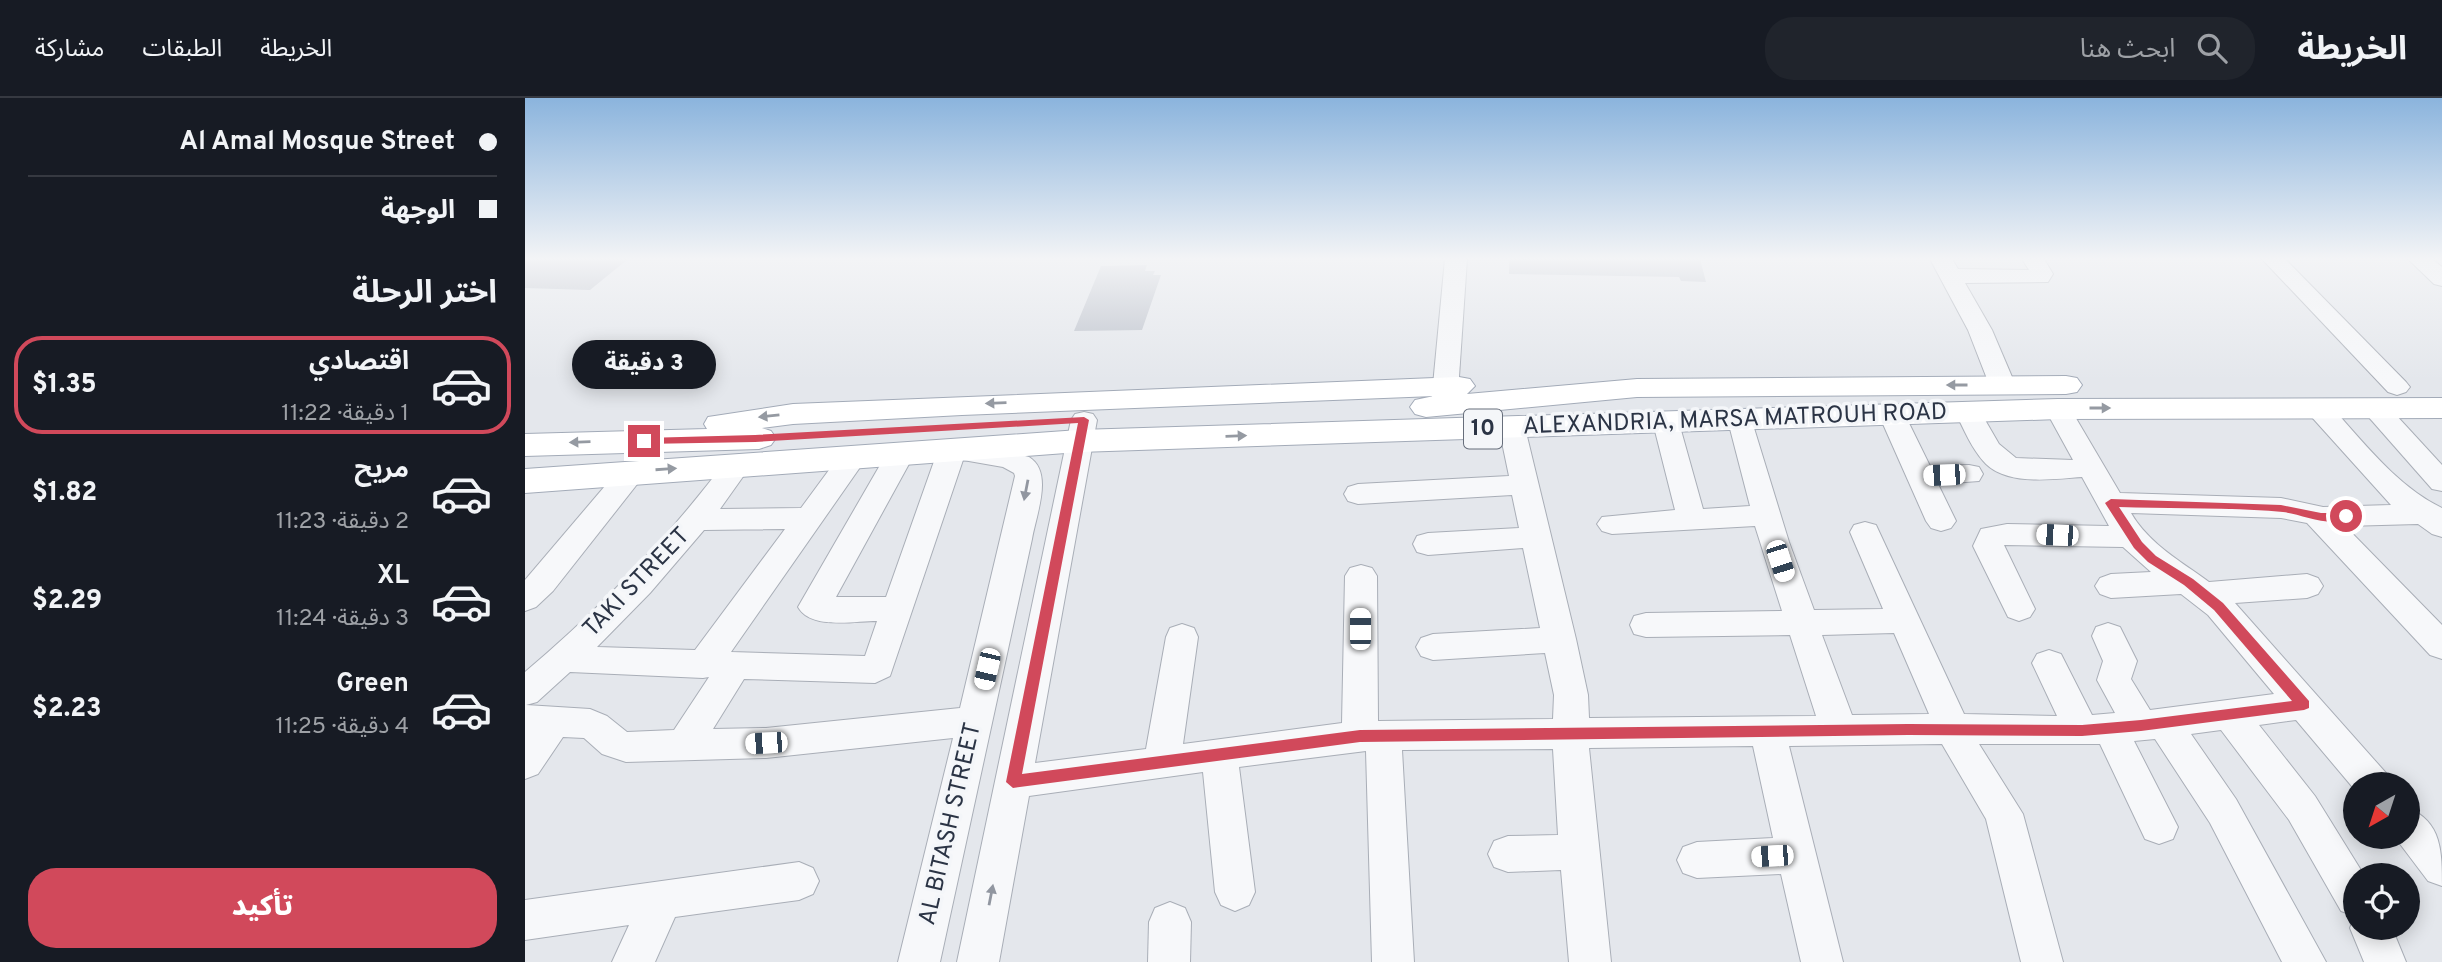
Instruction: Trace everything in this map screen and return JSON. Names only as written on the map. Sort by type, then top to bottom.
[{"type":"main road","name":"ALEXANDRIA, MARSA MATROUH ROAD","points":[[525,481],[956,450],[1082,430],[1444,396],[1637,388],[2003,384],[2386,397],[2442,408]]},
{"type":"main road","points":[[1738,386],[1735,402],[1741,421]]},
{"type":"main road","name":"ALEXANDRIA, MARSA MATROUH ROAD","points":[[525,445],[1082,430],[1512,428],[2058,409],[2318,408],[2442,387]]},
{"type":"main road","points":[[1637,388],[1648,393],[1658,409],[1658,424]]},
{"type":"main road","points":[[667,441],[731,422],[793,414],[1444,396]]},
{"type":"street","points":[[1444,396],[1452,299]]},
{"type":"street","points":[[1963,299],[1985,340],[2003,384]]},
{"type":"street","points":[[2306,299],[2386,397],[2442,482]]},
{"type":"street","points":[[2318,408],[2391,488],[2436,518]]},
{"type":"street","points":[[2058,409],[2132,537],[2152,559],[2197,588],[2363,772]]},
{"type":"street","points":[[1968,412],[1994,457],[2004,464],[2023,468],[2092,468]]},
{"type":"street","points":[[1892,415],[1941,521]]},
{"type":"street","points":[[1741,421],[1766,515],[1839,730]]},
{"type":"street","points":[[1658,424],[1692,520]]},
{"type":"street","points":[[1512,428],[1571,695],[1571,770],[1590,962]]},
{"type":"street","name":"AL BITASH STREET","points":[[978,962],[1082,430]]},
{"type":"street","points":[[562,659],[873,671],[878,667],[956,450]]},
{"type":"street","name":"AL BITASH STREET","points":[[919,962],[1017,540],[1029,476],[1027,468],[1019,462],[979,457],[956,450]]},
{"type":"street","points":[[898,609],[814,607],[901,453]]},
{"type":"street","points":[[683,747],[718,666],[809,518],[853,457]]},
{"type":"street","name":"TAKI STREET","points":[[525,692],[562,659],[698,520],[738,464]]},
{"type":"street","points":[[525,599],[542,583],[632,472]]},
{"type":"street","points":[[1920,476],[1969,474]]},
{"type":"street","points":[[1357,494],[1525,485]]},
{"type":"street","points":[[2111,503],[2281,508],[2308,512],[2320,517],[2436,518]]},
{"type":"street","points":[[1612,524],[1766,515]]},
{"type":"street","points":[[2320,517],[2442,646]]},
{"type":"street","points":[[698,520],[809,518]]},
{"type":"street","points":[[1865,532],[1969,764],[2004,814],[2042,962]]},
{"type":"street","points":[[2019,609],[1988,546],[1992,536],[2007,534],[2132,537]]},
{"type":"street","points":[[1017,540],[1061,535]]},
{"type":"street","points":[[1428,544],[1537,537]]},
{"type":"street","points":[[1361,576],[1371,736],[1393,962]]},
{"type":"street","points":[[2111,586],[2307,586]]},
{"type":"street","points":[[1646,625],[1906,621]]},
{"type":"street","points":[[2108,636],[2120,660],[2114,680],[2124,727],[2159,827]]},
{"type":"street","points":[[1162,761],[1182,637]]},
{"type":"street","points":[[1433,647],[1560,639]]},
{"type":"street","points":[[2049,663],[2223,811],[2305,962]]},
{"type":"street","points":[[1013,782],[1371,736],[2124,727],[2304,705]]},
{"type":"street","points":[[2229,714],[2302,807],[2343,877]]},
{"type":"street","points":[[525,762],[540,720],[590,724],[598,728],[612,743],[626,747],[766,743],[975,721]]},
{"type":"street","points":[[1767,731],[1822,962]]},
{"type":"street","points":[[1220,754],[1234,892]]},
{"type":"street","points":[[2420,840],[2442,867]]},
{"type":"street","points":[[1508,854],[1579,852]]},
{"type":"street","points":[[1697,860],[1797,855]]},
{"type":"street","points":[[525,920],[799,881]]},
{"type":"street","points":[[633,962],[663,899]]},
{"type":"street","points":[[1169,962],[1170,922]]},
{"type":"street","points":[[2376,940],[2385,962]]},
{"type":"building","points":[[1087,299],[1153,299],[1142,330],[1074,331]]},
{"type":"route","points":[[644,441],[755,439],[1084,420],[1013,782],[1360,736],[1908,729],[2082,730],[2141,726],[2304,705],[2219,607],[2189,582],[2152,559],[2138,545],[2127,532],[2111,503],[2281,508],[2308,512],[2320,517],[2346,516]]}]
